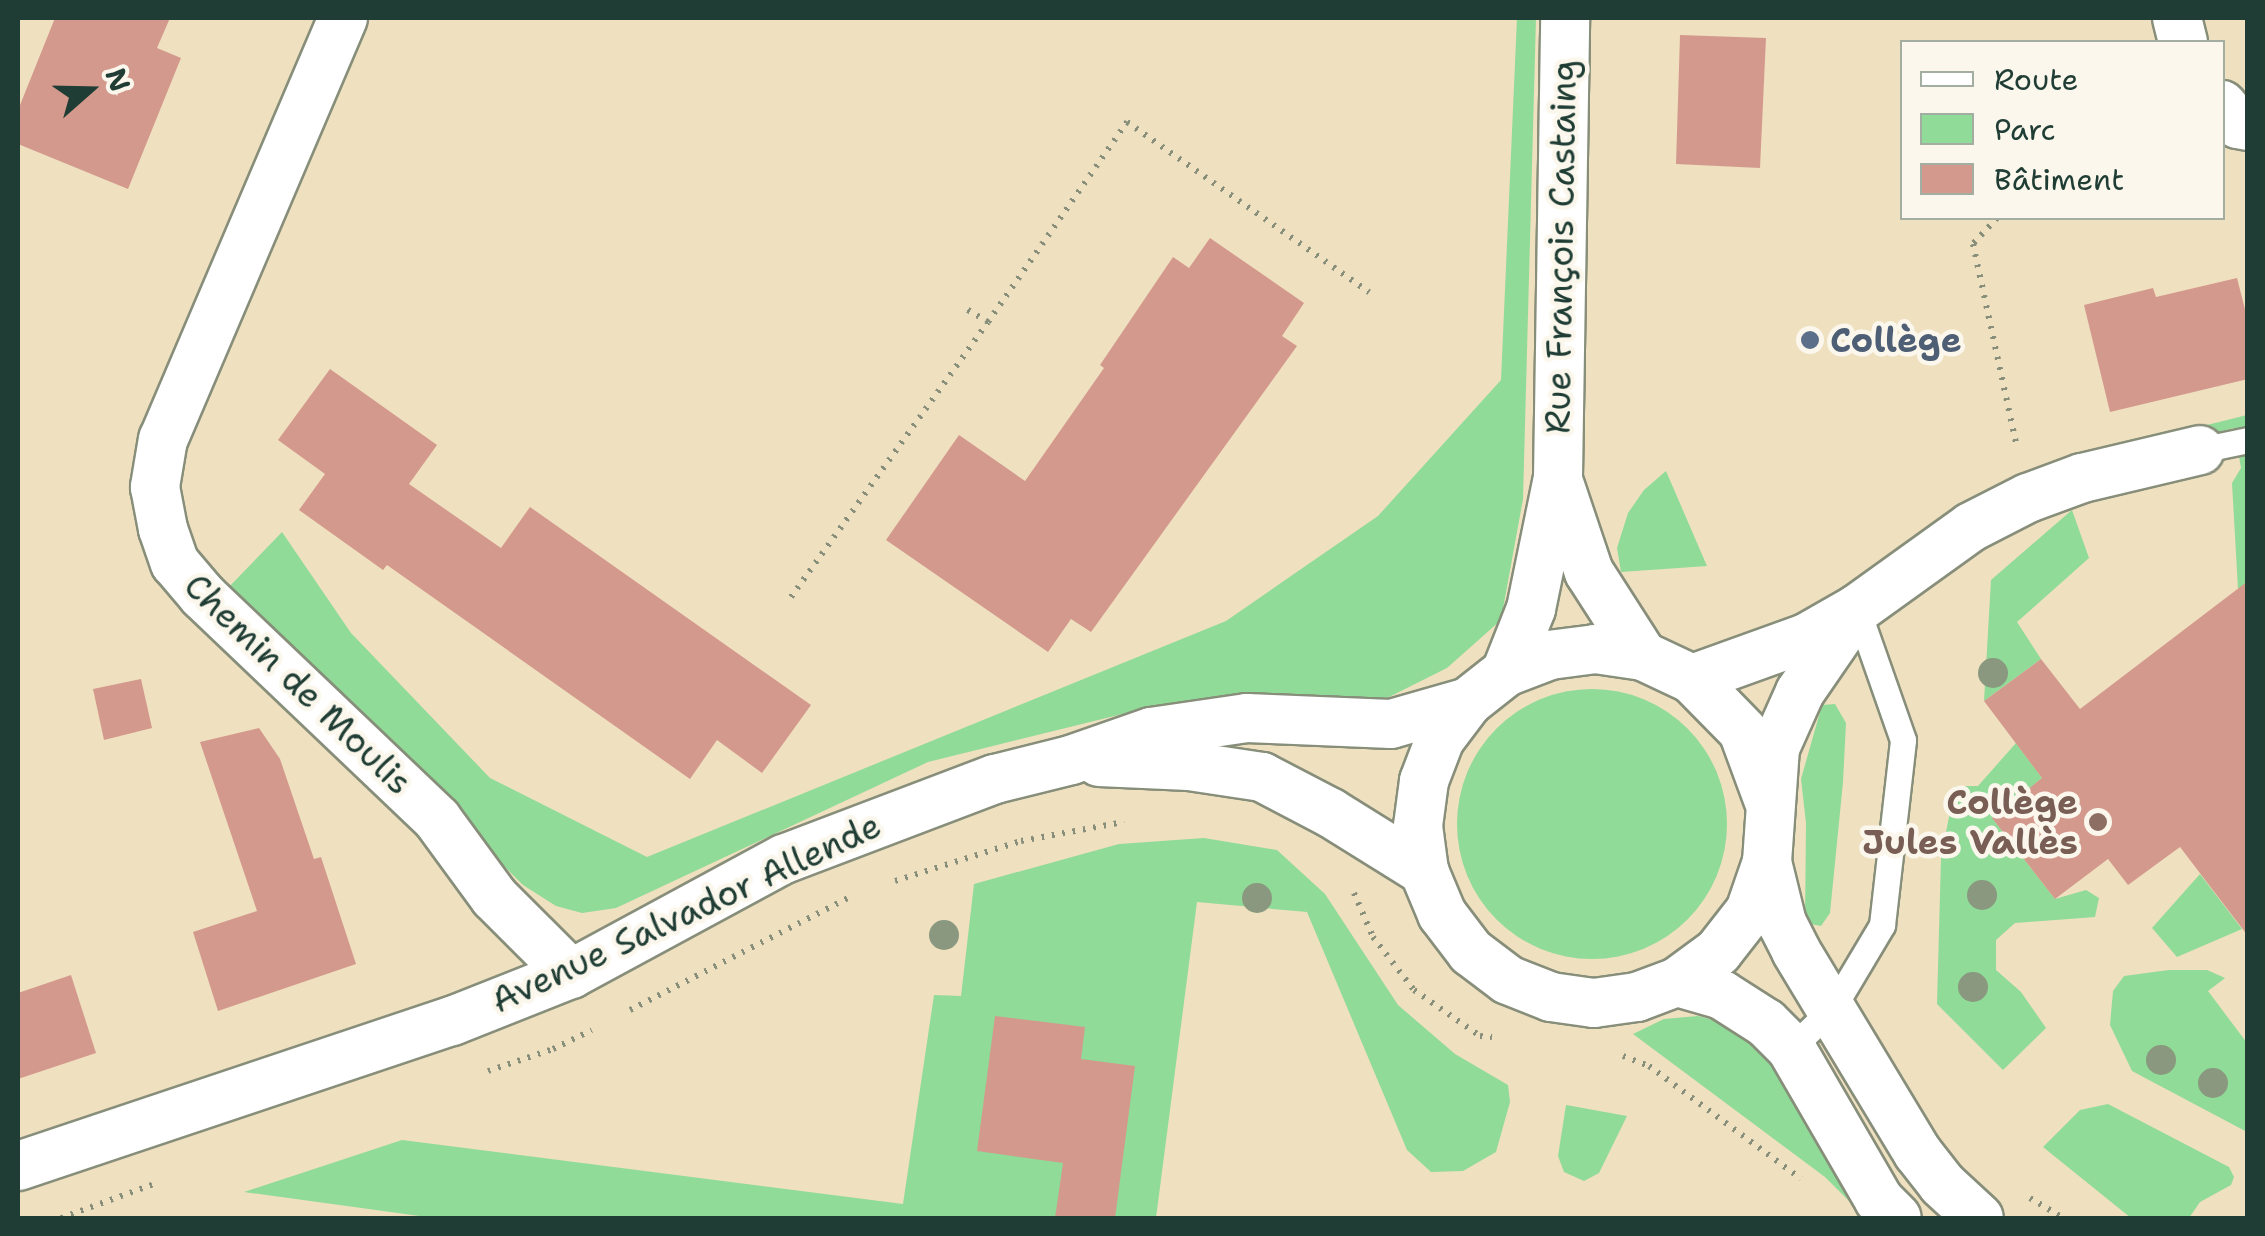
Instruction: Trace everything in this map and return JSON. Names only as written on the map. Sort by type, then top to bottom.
[{"type":"street","name":"Chemin de Moulis","points":[[343,18],[162,439],[155,487],[163,529],[175,563],[204,596],[437,819],[494,897],[571,974]]},
{"type":"street","name":"Rue François Castaing","points":[[1506,672],[1531,609],[1558,478],[1565,18]]},
{"type":"street","points":[[2225,109],[2238,124],[2248,126]]},
{"type":"street","points":[[1692,679],[1806,638],[1857,610],[1970,527],[2028,498],[2082,478],[2200,450]]},
{"type":"street","name":"Rue François Castaing","points":[[1558,478],[1589,572],[1643,656]]},
{"type":"street","points":[[1857,610],[1800,692],[1775,748],[1768,799],[1767,862],[1782,923],[1832,1009],[1918,1153],[1942,1184],[1979,1218]]},
{"type":"street","points":[[1767,862],[1750,911],[1718,952],[1676,982],[1637,997],[1594,1002],[1552,997],[1508,980],[1471,952],[1452,927],[1424,870],[1418,826],[1424,781],[1440,739],[1468,702],[1506,672],[1550,654],[1581,650],[1643,656],[1692,679],[1743,731],[1768,799]]},
{"type":"street","name":"Avenue Salvador Allende","points":[[18,1166],[452,1021],[571,974],[784,859],[898,812],[1151,732],[1247,718],[1390,724],[1468,702]]},
{"type":"street","name":"Avenue Salvador Allende","points":[[1072,760],[1189,766],[1262,777],[1331,813],[1424,870]]},
{"type":"street","points":[[1676,982],[1722,994],[1766,1023],[1791,1048],[1879,1200],[1897,1218]]},
{"type":"lane","points":[[2200,450],[2248,440]]},
{"type":"lane","points":[[1791,1048],[1832,1009],[1882,925],[1902,740],[1857,610]]},
{"type":"path","points":[[791,597],[1127,122],[1369,292]]},
{"type":"path","points":[[1995,220],[1974,244],[2028,498]]},
{"type":"path","points":[[962,307],[988,322]]},
{"type":"path","points":[[879,886],[1021,841],[1140,818]]},
{"type":"path","points":[[1348,880],[1373,937],[1414,990],[1480,1036],[1496,1038]]},
{"type":"path","points":[[616,1018],[862,892]]},
{"type":"path","points":[[478,1075],[553,1050],[600,1026]]},
{"type":"path","points":[[1612,1052],[1649,1066],[1807,1184]]},
{"type":"path","points":[[62,1218],[158,1183]]},
{"type":"green space","points":[[1517,18],[1536,18],[1523,499],[1501,620],[1447,668],[1389,697],[1324,707],[1245,700],[1155,706],[928,762],[616,908],[582,913],[556,906],[523,885],[226,590],[282,532],[351,633],[490,778],[647,857],[1226,621],[1378,516],[1501,380]]},
{"type":"green space","points":[[2247,415],[2247,601],[2238,589],[2232,483],[2241,468],[2234,428],[2086,465],[2083,456]]},
{"type":"green space","points":[[1666,471],[1707,566],[1621,572],[1617,548],[1628,513],[1644,490]]},
{"type":"green space","points":[[2072,510],[2089,558],[2017,622],[2041,659],[1984,701],[1991,580]]},
{"type":"green space","points":[[1592,689],[1644,699],[1687,729],[1717,772],[1727,824],[1717,876],[1687,919],[1644,949],[1592,959],[1540,949],[1497,919],[1467,876],[1457,824],[1467,772],[1497,729],[1540,699]]},
{"type":"green space","points":[[1835,704],[1846,723],[1843,782],[1830,913],[1821,926],[1805,923],[1806,823],[1801,779],[1822,705]]},
{"type":"green space","points":[[2016,743],[2042,778],[1993,819],[2055,899],[2086,890],[2099,898],[2095,917],[2015,923],[1996,940],[1996,970],[2021,992],[2046,1028],[2003,1070],[1937,1004],[1941,858],[1955,786],[1978,786]]},
{"type":"green space","points":[[1204,838],[1277,850],[1325,894],[1398,1005],[1455,1054],[1508,1085],[1510,1102],[1496,1152],[1463,1171],[1431,1172],[1407,1150],[1307,912],[1197,902],[1156,1218],[434,1218],[244,1192],[402,1140],[903,1204],[934,995],[961,996],[974,884],[1119,844]]},
{"type":"green space","points":[[2200,874],[2242,929],[2177,957],[2152,928]]},
{"type":"green space","points":[[2207,970],[2225,978],[2208,991],[2247,1043],[2247,1132],[2132,1071],[2110,1025],[2113,991],[2124,976]]},
{"type":"green space","points":[[1698,1016],[1732,1025],[1763,1053],[1794,1093],[1863,1215],[1825,1177],[1633,1034],[1664,1019]]},
{"type":"green space","points":[[2108,1104],[2229,1167],[2234,1177],[2231,1185],[2200,1202],[2189,1218],[2131,1218],[2043,1147],[2080,1110]]},
{"type":"green space","points":[[1566,1105],[1627,1116],[1599,1173],[1584,1181],[1564,1172],[1558,1156]]},
{"type":"building","points":[[55,18],[170,18],[157,48],[181,58],[128,189],[18,144],[18,110]]},
{"type":"building","points":[[1680,35],[1766,38],[1760,168],[1676,164]]},
{"type":"building","points":[[1210,238],[1304,303],[1282,336],[1297,346],[1091,632],[1071,619],[1048,652],[886,540],[959,435],[1025,481],[1104,368],[1100,365],[1173,257],[1189,268]]},
{"type":"building","points":[[2237,278],[2248,321],[2248,379],[2110,412],[2084,305],[2153,288],[2156,297]]},
{"type":"building","points":[[330,369],[437,445],[409,484],[501,548],[530,507],[811,705],[762,773],[717,740],[690,779],[387,565],[383,570],[299,510],[325,474],[278,440]]},
{"type":"building","points":[[2248,581],[2248,936],[2180,847],[2128,885],[2108,859],[2055,899],[1992,818],[2042,778],[1984,701],[2041,659],[2080,709]]},
{"type":"building","points":[[141,679],[152,728],[104,740],[93,689]]},
{"type":"building","points":[[259,728],[280,759],[314,859],[321,857],[356,964],[218,1011],[193,932],[257,911],[200,742]]},
{"type":"building","points":[[71,975],[96,1053],[18,1079],[18,993]]},
{"type":"building","points":[[995,1016],[1085,1027],[1081,1059],[1135,1066],[1115,1218],[1055,1218],[1063,1163],[977,1151]]},
{"type":"place","name":"Collège","points":[[1810,340]]},
{"type":"place","name":"Collège Jules Vallès","points":[[2098,822]]}]
